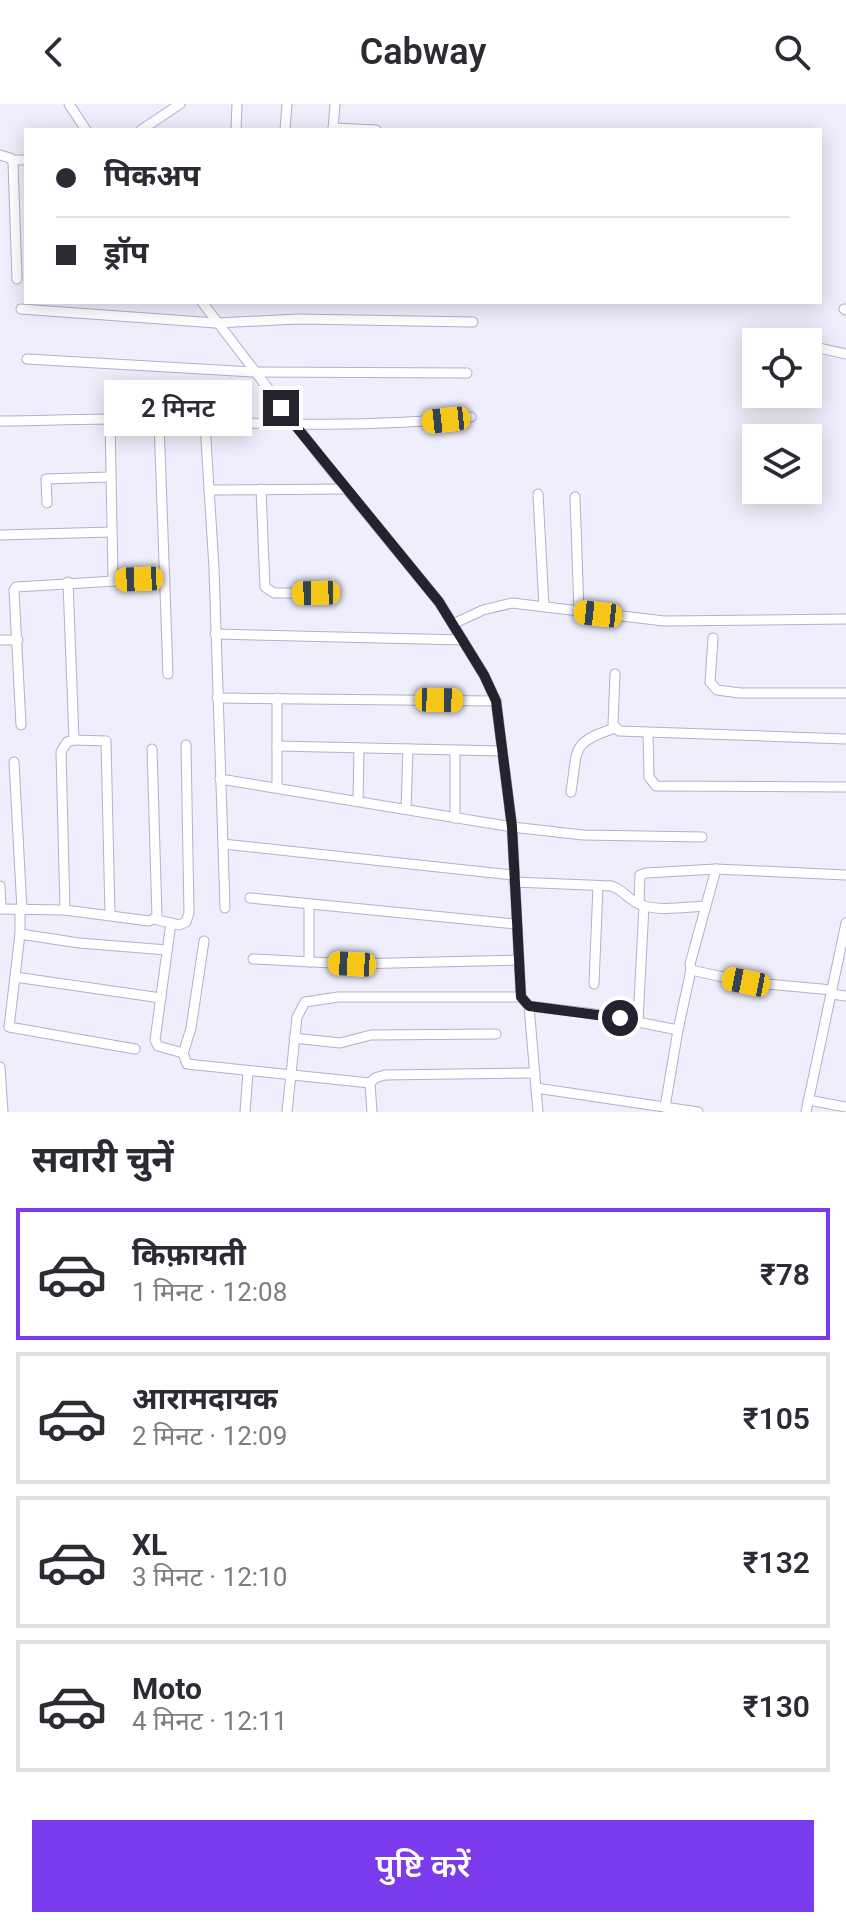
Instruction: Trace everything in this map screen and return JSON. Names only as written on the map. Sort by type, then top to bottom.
[{"type":"street","points":[[69,104],[85,128]]},
{"type":"street","points":[[144,128],[180,104]]},
{"type":"street","points":[[236,128],[237,104]]},
{"type":"street","points":[[285,128],[287,104]]},
{"type":"street","points":[[333,128],[335,104]]},
{"type":"street","points":[[0,155],[12,160],[24,160]]},
{"type":"street","points":[[12,160],[17,279]]},
{"type":"street","points":[[203,304],[253,372],[439,602],[484,675],[496,701],[512,827],[521,997],[529,1006],[538,1112]]},
{"type":"street","points":[[21,309],[216,323],[298,319],[473,322]]},
{"type":"street","points":[[822,349],[846,354]]},
{"type":"street","points":[[27,359],[253,372],[467,373]]},
{"type":"street","points":[[0,421],[110,419],[295,425],[420,423],[471,417]]},
{"type":"street","points":[[110,419],[113,579]]},
{"type":"street","points":[[159,422],[168,674]]},
{"type":"street","points":[[205,424],[225,908]]},
{"type":"street","points":[[47,503],[46,479],[111,477]]},
{"type":"street","points":[[261,489],[265,587],[274,593],[316,593]]},
{"type":"street","points":[[209,490],[346,489]]},
{"type":"street","points":[[538,494],[544,607]]},
{"type":"street","points":[[575,497],[579,612]]},
{"type":"street","points":[[0,535],[112,532]]},
{"type":"street","points":[[0,591],[14,590],[24,585],[165,578]]},
{"type":"street","points":[[68,582],[74,740]]},
{"type":"street","points":[[14,590],[21,725]]},
{"type":"street","points":[[453,624],[499,605],[512,603],[664,621],[846,619]]},
{"type":"street","points":[[215,634],[463,640]]},
{"type":"street","points":[[713,638],[710,682],[717,690],[740,693],[846,693]]},
{"type":"street","points":[[0,640],[18,640]]},
{"type":"street","points":[[615,674],[613,724],[619,731],[846,739]]},
{"type":"street","points":[[217,698],[496,701]]},
{"type":"street","points":[[277,698],[277,786]]},
{"type":"street","points":[[571,792],[582,742],[589,736],[615,728]]},
{"type":"street","points":[[648,733],[649,777],[656,786],[846,787]]},
{"type":"street","points":[[65,910],[61,752],[67,742],[74,740],[106,741],[110,915]]},
{"type":"street","points":[[0,886],[1,909],[65,910],[154,919],[179,925],[186,922],[189,913],[186,745]]},
{"type":"street","points":[[277,746],[502,751]]},
{"type":"street","points":[[358,801],[359,748]]},
{"type":"street","points":[[152,749],[157,917],[154,919]]},
{"type":"street","points":[[406,809],[408,749]]},
{"type":"street","points":[[455,750],[455,818]]},
{"type":"street","points":[[14,762],[21,910],[9,1027],[135,1049]]},
{"type":"street","points":[[220,779],[512,827],[583,835],[702,837]]},
{"type":"street","points":[[223,844],[513,878],[612,886],[642,905],[660,908],[705,906]]},
{"type":"street","points":[[638,1021],[642,905],[640,875],[716,869],[846,875]]},
{"type":"street","points":[[665,1107],[690,964],[716,869]]},
{"type":"street","points":[[594,984],[598,886]]},
{"type":"street","points":[[250,898],[516,924]]},
{"type":"street","points":[[309,904],[309,962]]},
{"type":"street","points":[[171,923],[155,1043],[183,1054]]},
{"type":"street","points":[[806,1112],[846,923]]},
{"type":"street","points":[[20,934],[79,943],[167,950]]},
{"type":"street","points":[[204,941],[191,1028],[183,1054],[187,1064],[370,1083]]},
{"type":"street","points":[[253,959],[352,964],[518,960]]},
{"type":"street","points":[[691,970],[746,982],[846,996]]},
{"type":"street","points":[[15,977],[161,998]]},
{"type":"street","points":[[287,1112],[294,1038],[301,1006],[305,1002],[338,997],[521,997]]},
{"type":"street","points":[[529,1006],[638,1021],[678,1030]]},
{"type":"street","points":[[294,1038],[340,1043],[371,1035],[496,1034]]},
{"type":"street","points":[[0,1067],[3,1112]]},
{"type":"street","points":[[245,1112],[248,1072]]},
{"type":"street","points":[[372,1112],[370,1083],[385,1075],[535,1073]]},
{"type":"street","points":[[536,1088],[698,1112]]},
{"type":"street","points":[[808,1100],[846,1107]]},
{"type":"route","points":[[281,408],[439,602],[484,675],[496,701],[512,827],[521,997],[529,1006],[620,1018]]}]
